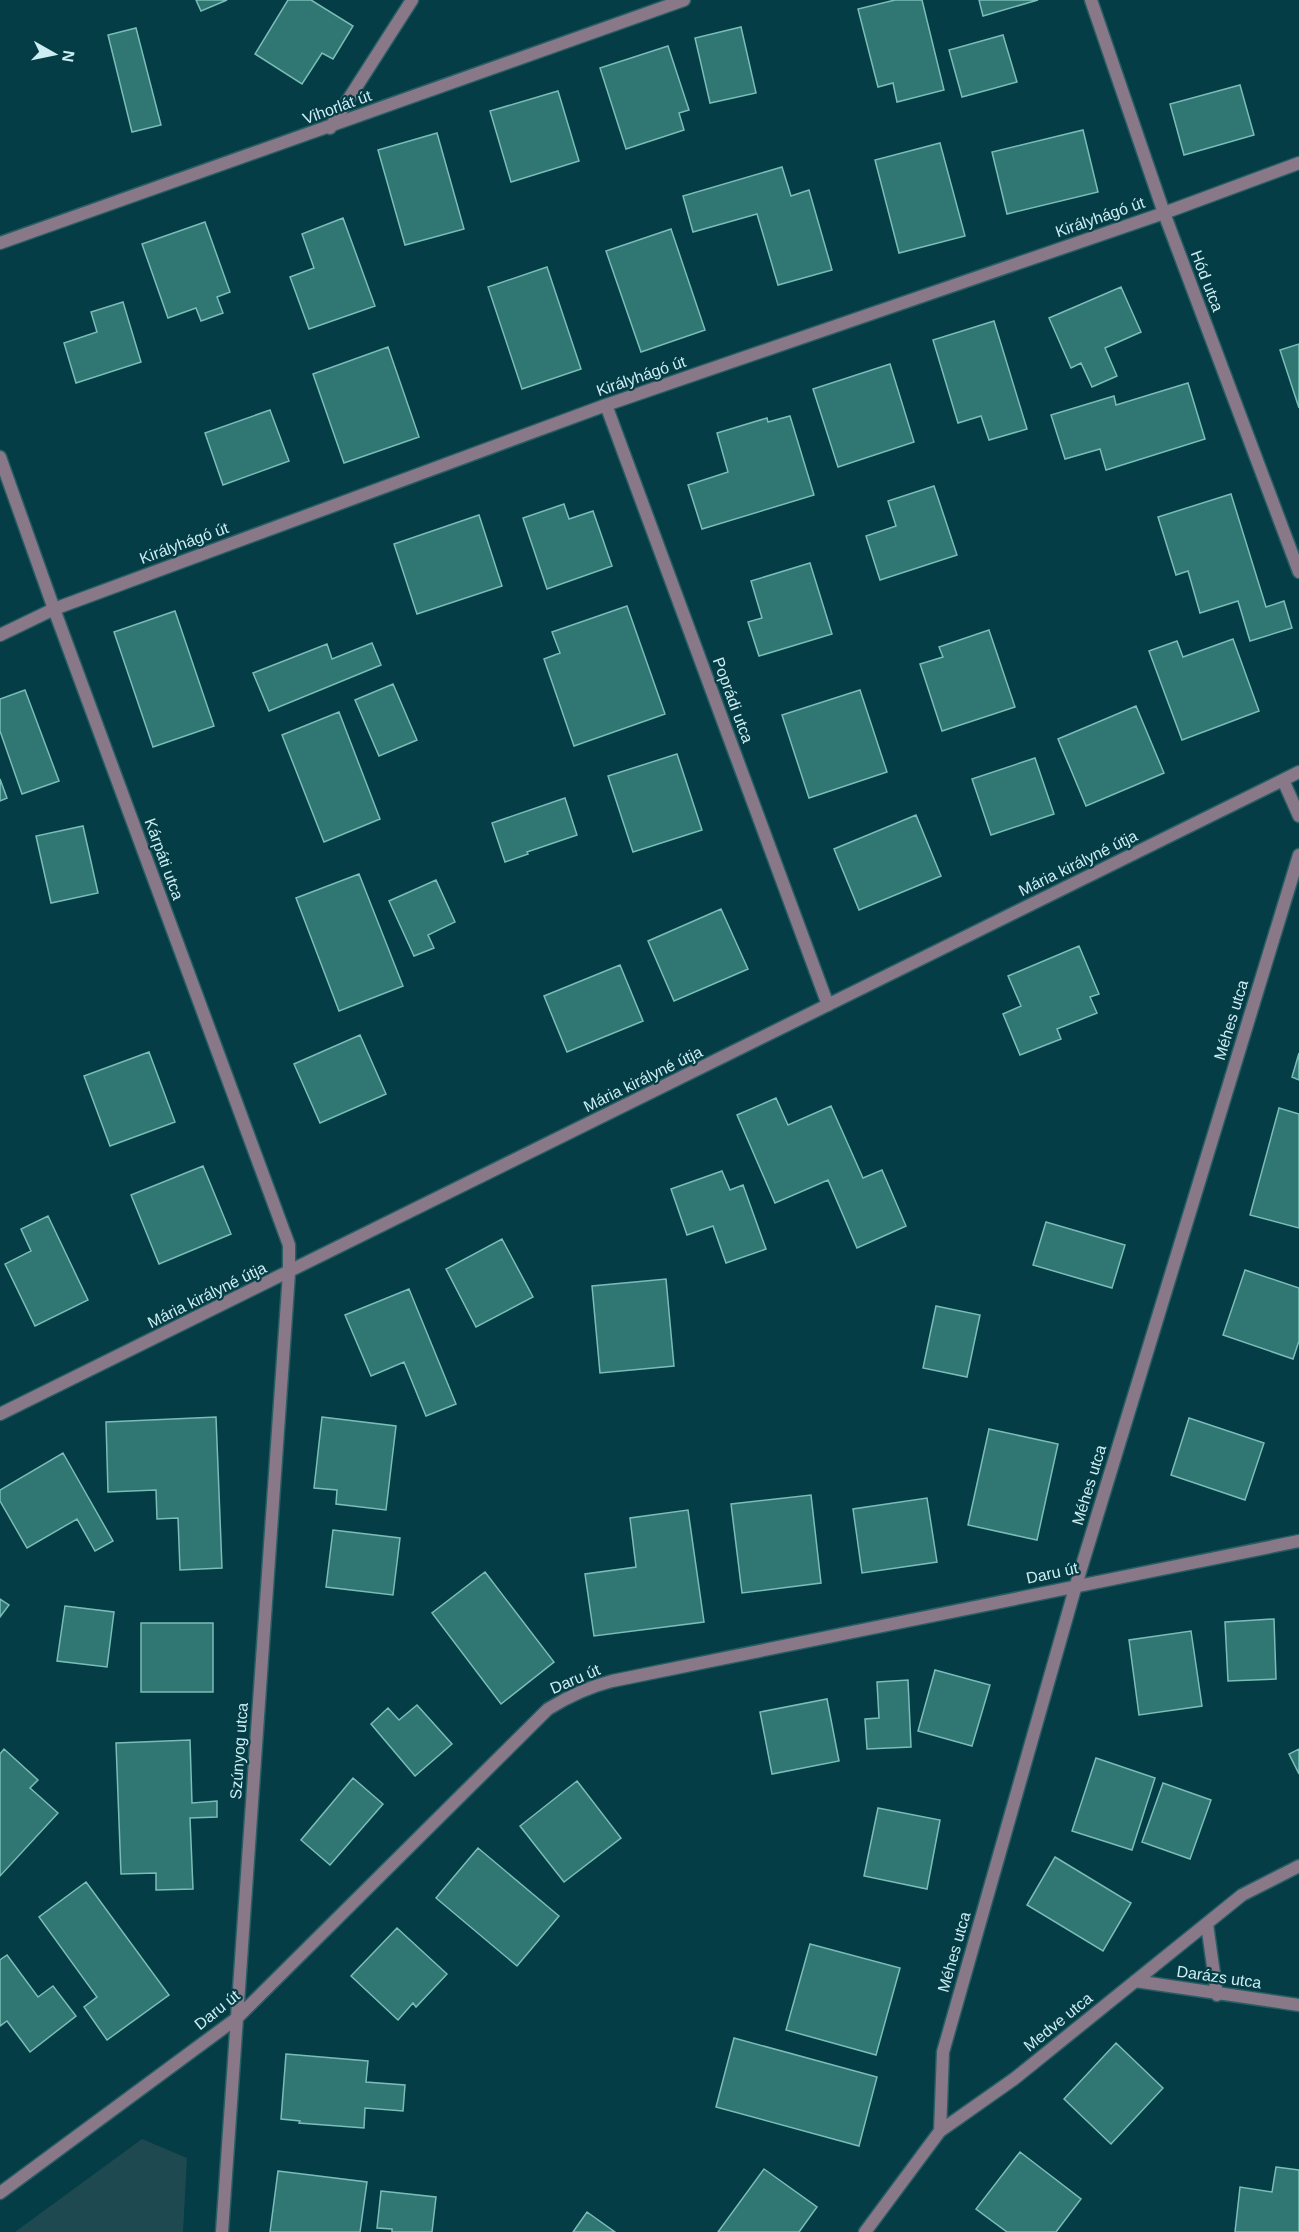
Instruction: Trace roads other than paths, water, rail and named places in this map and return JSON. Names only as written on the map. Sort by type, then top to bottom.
[{"type":"street","points":[[330,128],[412,0]]},
{"type":"street","name":"Vihorlát út","points":[[0,243],[330,128],[684,0]]},
{"type":"street","name":"Hód utca","points":[[1091,0],[1164,213],[1299,572]]},
{"type":"street","name":"Királyhágó út","points":[[0,635],[54,609],[606,405],[1164,213],[1299,163]]},
{"type":"street","name":"Poprádi utca","points":[[606,405],[828,1005]]},
{"type":"street","name":"Kárpáti utca","points":[[0,457],[289,1245],[289,1273]]},
{"type":"street","name":"Mária királyné útja","points":[[0,1414],[1299,772]]},
{"type":"street","points":[[1283,780],[1299,816]]},
{"type":"street","name":"Méhes utca","points":[[939,2131],[942,2052],[1076,1585],[1299,855]]},
{"type":"street","name":"Szúnyog utca","points":[[222,2232],[289,1273]]},
{"type":"street","name":"Daru út","points":[[0,2193],[237,2018],[548,1709],[567,1697],[589,1687],[612,1681],[1299,1541]]},
{"type":"street","name":"Medve utca","points":[[865,2232],[939,2131],[1014,2079],[1242,1895],[1299,1866]]},
{"type":"street","points":[[1208,1924],[1217,1995]]},
{"type":"street","name":"Darázs utca","points":[[1135,1981],[1217,1995],[1299,2005]]}]
